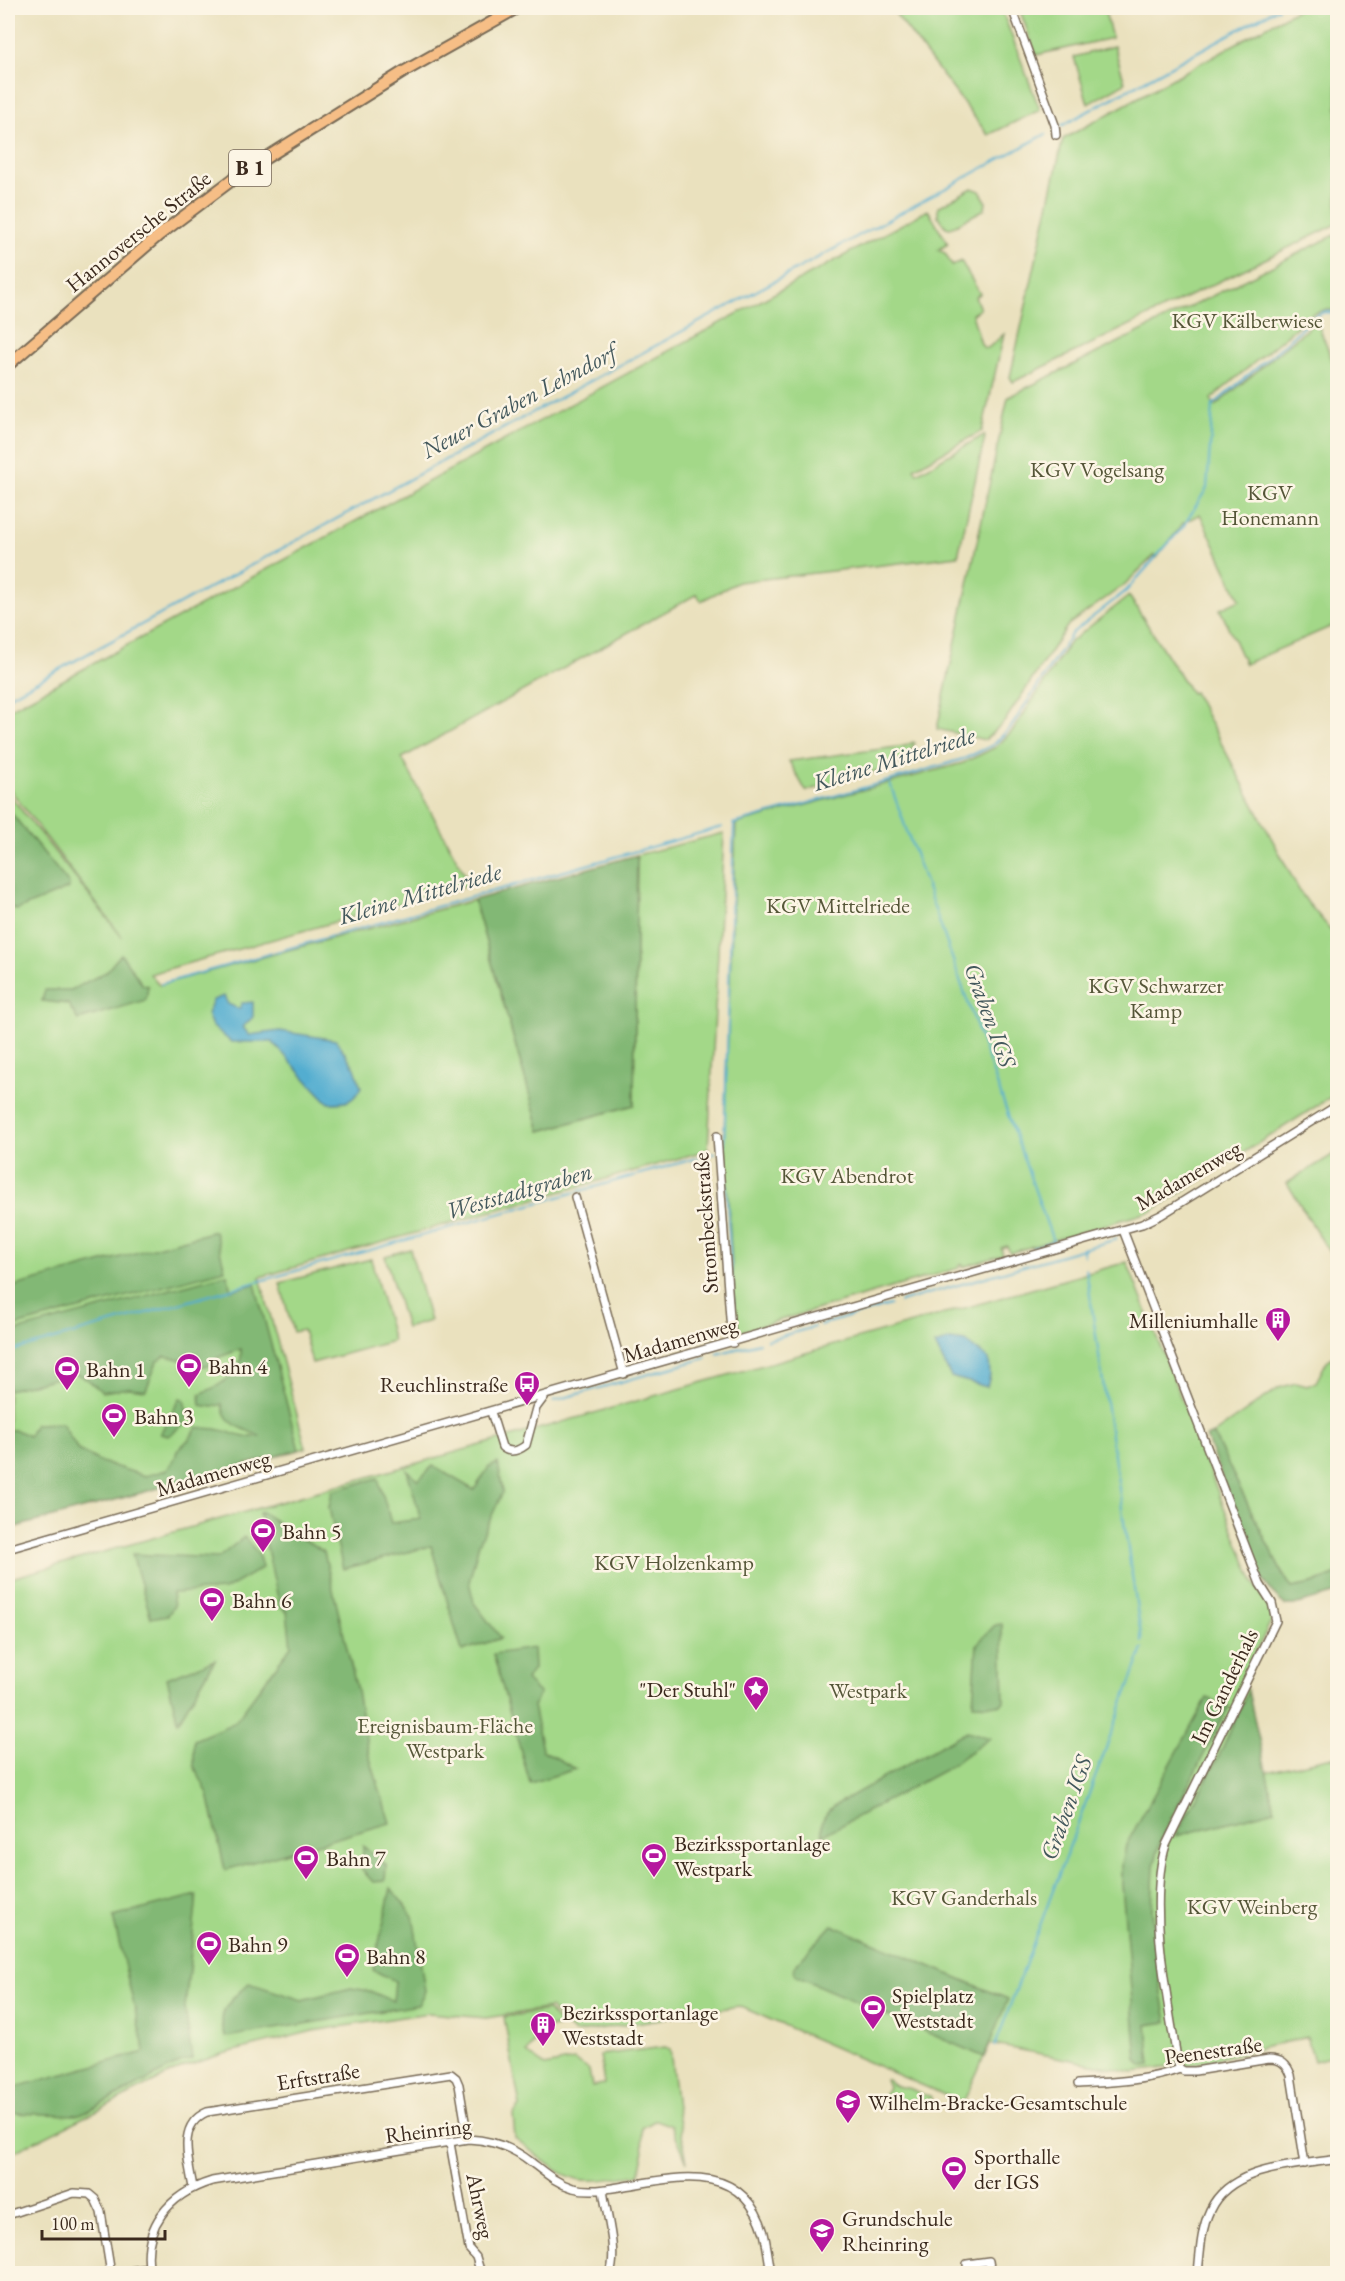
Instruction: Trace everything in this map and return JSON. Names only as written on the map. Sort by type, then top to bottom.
[{"type":"main road","name":"Hannoversche Straße","points":[[8,365],[159,235],[232,180],[405,71],[517,8]]},
{"type":"street","points":[[1012,8],[1055,125],[1056,135]]},
{"type":"street","name":"Madamenweg","points":[[8,1549],[733,1343],[1153,1220],[1338,1105]]},
{"type":"street","name":"Strombeckstraße","points":[[717,1136],[729,1318],[733,1343]]},
{"type":"street","points":[[575,1197],[624,1374]]},
{"type":"street","name":"Im Ganderhals","points":[[1123,1230],[1260,1584],[1272,1603],[1276,1621],[1166,1845],[1161,1864],[1160,1922],[1165,1988],[1180,2069]]},
{"type":"street","points":[[491,1412],[502,1447],[515,1451],[526,1444],[536,1408],[545,1396]]},
{"type":"street","name":"Peenestraße","points":[[1078,2084],[1138,2080],[1180,2069],[1195,2071],[1269,2059],[1279,2060],[1289,2070],[1305,2164]]},
{"type":"street","name":"Erftstraße","points":[[193,2188],[187,2151],[188,2132],[191,2124],[207,2112],[451,2074],[459,2085],[468,2139]]},
{"type":"street","name":"Rheinring","points":[[149,2271],[152,2235],[161,2214],[171,2202],[193,2188],[212,2181],[468,2139],[487,2141],[510,2149],[563,2184],[586,2190],[603,2190],[691,2176],[709,2178],[726,2185],[747,2201],[755,2213],[764,2234],[771,2274]]},
{"type":"street","name":"Ahrweg","points":[[450,2143],[469,2249],[476,2257],[481,2274]]},
{"type":"street","points":[[1198,2274],[1206,2223],[1217,2198],[1246,2177],[1261,2172],[1338,2159]]},
{"type":"street","points":[[603,2190],[613,2251],[613,2265],[610,2274]]},
{"type":"street","points":[[8,2215],[75,2193],[89,2194],[95,2199],[101,2212],[112,2274],[149,2271]]},
{"type":"street","points":[[968,2274],[967,2264],[989,2261],[991,2274]]},
{"type":"street","points":[[613,2265],[618,2274]]},
{"type":"green space","points":[[891,8],[1001,8],[1040,110],[988,135]]},
{"type":"green space","points":[[1019,8],[1104,8],[1112,38],[1036,55]]},
{"type":"green space","points":[[1300,8],[1337,8],[1337,224],[1013,382],[1010,377],[1063,139]]},
{"type":"green space","points":[[1114,46],[1125,83],[1088,104],[1074,57]]},
{"type":"green space","points":[[972,188],[980,191],[986,201],[985,209],[950,228],[946,227],[938,216],[938,207]]},
{"type":"green space","points":[[928,210],[948,244],[938,250],[945,253],[952,266],[961,261],[980,294],[975,297],[980,309],[972,314],[981,344],[984,348],[988,348],[1004,334],[982,431],[914,468],[917,473],[984,435],[985,437],[958,556],[738,582],[701,601],[697,594],[402,758],[470,884],[150,974],[159,985],[474,900],[540,1131],[634,1105],[637,855],[724,833],[708,1150],[260,1277],[306,1448],[8,1529],[8,793],[122,937],[8,787],[8,710]]},
{"type":"green space","points":[[1335,235],[1338,243],[1337,310],[1324,310],[1312,314],[1211,399],[1215,406],[1317,322],[1337,372],[1337,624],[1245,664],[1220,609],[1240,600],[1200,514],[1183,523],[1157,558],[1155,555],[1124,585],[1068,625],[1004,722],[985,740],[937,729],[1008,397]]},
{"type":"green space","points":[[1129,596],[1191,693],[1194,692],[1299,890],[1337,937],[1337,1093],[1152,1211],[1010,1253],[1007,1246],[1001,1248],[1003,1255],[963,1267],[962,1264],[959,1268],[736,1333],[724,1135],[736,824],[963,763],[996,747],[1014,729],[1070,642]]},
{"type":"green space","points":[[915,743],[908,754],[894,766],[806,791],[789,761],[905,746]]},
{"type":"green space","points":[[8,809],[69,884],[69,888],[17,910],[8,906]]},
{"type":"green space","points":[[637,855],[634,1105],[540,1131],[474,900]]},
{"type":"green space","points":[[121,954],[142,984],[148,986],[146,1000],[78,1020],[68,1004],[42,1001],[45,990],[71,990],[106,972]]},
{"type":"green space","points":[[1337,1152],[1337,1265],[1287,1183]]},
{"type":"green space","points":[[215,1231],[225,1270],[8,1328],[8,1288]]},
{"type":"green space","points":[[410,1249],[430,1321],[406,1328],[385,1256]]},
{"type":"green space","points":[[371,1259],[393,1341],[312,1363],[303,1330],[293,1332],[280,1283]]},
{"type":"green space","name":"Westpark","points":[[1127,1262],[1254,1583],[1271,1610],[1271,1621],[1242,1681],[1248,1691],[1218,1758],[1176,1835],[1275,1810],[1266,1772],[1337,1756],[1337,2055],[1314,2061],[1307,2037],[1195,2064],[1133,2072],[990,2044],[963,2103],[739,2006],[574,2033],[550,2008],[486,2018],[428,2013],[313,2031],[222,2054],[182,2068],[8,2155],[8,1579]]},
{"type":"green space","points":[[227,1274],[231,1290],[255,1284],[299,1450],[8,1529],[8,1430],[16,1430],[29,1436],[35,1424],[62,1423],[78,1450],[101,1462],[145,1476],[167,1470],[177,1451],[197,1427],[242,1436],[259,1436],[230,1421],[226,1417],[222,1404],[213,1407],[200,1405],[200,1394],[223,1383],[235,1372],[239,1365],[241,1349],[217,1358],[209,1366],[165,1356],[157,1362],[146,1390],[129,1388],[102,1392],[87,1379],[70,1371],[57,1378],[8,1390],[8,1333]]},
{"type":"green space","points":[[1337,1354],[1337,1574],[1312,1584],[1292,1588],[1282,1573],[1213,1434],[1279,1388],[1296,1383],[1307,1386],[1316,1382],[1327,1361]]},
{"type":"green space","points":[[180,1398],[184,1399],[188,1415],[183,1425],[168,1436],[160,1434]]},
{"type":"green space","points":[[1213,1434],[1282,1573],[1292,1588],[1312,1584],[1337,1574],[1337,1593],[1294,1605],[1285,1605],[1275,1596],[1260,1576],[1206,1437]]},
{"type":"green space","points":[[498,1463],[503,1492],[479,1543],[469,1582],[474,1603],[501,1638],[462,1651],[431,1546],[343,1569],[329,1508],[332,1491],[378,1478],[391,1523],[421,1519],[407,1470],[418,1480],[433,1466],[474,1490],[489,1467]]},
{"type":"green space","points":[[259,1513],[263,1513],[324,1552],[356,1686],[369,1755],[390,1823],[225,1870],[208,1794],[194,1766],[194,1740],[234,1723],[291,1646],[287,1612],[280,1607]]},
{"type":"green space","points":[[244,1537],[258,1553],[262,1568],[224,1590],[172,1593],[174,1606],[168,1615],[151,1618],[132,1554],[218,1558]]},
{"type":"green space","points":[[1002,1624],[1004,1701],[1001,1705],[973,1704],[977,1644],[995,1625]]},
{"type":"green space","points":[[533,1648],[534,1667],[526,1680],[540,1694],[533,1706],[542,1750],[576,1769],[530,1783],[493,1654]]},
{"type":"green space","points":[[215,1660],[178,1722],[167,1678]]},
{"type":"green space","points":[[1248,1691],[1275,1810],[1176,1836],[1218,1758]]},
{"type":"green space","points":[[1207,1698],[1229,1706],[1162,1836],[1154,1866],[1152,1909],[1157,1965],[1167,2022],[1147,2025],[1151,2065],[1142,2066],[1137,2060],[1122,1864],[1126,1845]]},
{"type":"green space","points":[[967,1731],[990,1738],[944,1770],[823,1835],[824,1818],[835,1805]]},
{"type":"green space","points":[[363,1846],[386,1865],[385,1881],[373,1882],[362,1870]]},
{"type":"green space","points":[[391,1888],[413,1916],[425,1991],[418,2005],[226,2037],[222,2020],[223,2013],[231,2001],[249,1983],[302,2000],[351,1988],[370,1991],[393,2001],[395,1981],[373,1970]]},
{"type":"green space","points":[[197,1895],[185,2008],[192,2059],[80,2115],[8,2113],[8,2089],[145,2052],[113,1917]]},
{"type":"green space","points":[[832,1925],[1008,1999],[984,2057],[796,1976],[794,1970],[796,1964]]},
{"type":"green space","points":[[548,2010],[562,2026],[543,2029],[527,2053],[545,2066],[574,2060],[589,2070],[592,2087],[604,2084],[600,2055],[665,2047],[670,2049],[677,2108],[687,2162],[672,2126],[656,2120],[642,2128],[643,2160],[639,2175],[611,2179],[574,2178],[547,2164],[515,2138],[513,2115],[520,2106],[504,2017]]},
{"type":"green space","name":"Spielplatz Weststadt","points":[[885,2079],[896,2086],[930,2096],[932,2100],[918,2100],[911,2107],[906,2108],[896,2105],[884,2094],[888,2087]]},
{"type":"water","points":[[224,996],[228,1004],[239,1009],[242,1003],[253,1002],[253,1017],[243,1027],[249,1035],[280,1031],[336,1040],[355,1068],[361,1087],[358,1092],[348,1101],[329,1103],[272,1042],[231,1042],[212,1026],[207,1014],[213,1000]]},
{"type":"water","points":[[950,1340],[966,1342],[989,1359],[990,1375],[987,1387],[951,1377],[935,1345]]},
{"type":"waterway","name":"Neuer Graben Lehndorf","points":[[1061,126],[1278,8]]},
{"type":"waterway","name":"Neuer Graben Lehndorf","points":[[8,697],[1046,134]]},
{"type":"waterway","name":"Kleine Mittelriede","points":[[733,824],[966,758],[993,745],[1011,727],[1072,633],[1126,591],[1183,527],[1207,488],[1213,405],[1312,318],[1324,312],[1338,313]]},
{"type":"waterway","name":"Graben IGS","points":[[889,781],[1053,1241],[1033,1248]]},
{"type":"waterway","name":"Weststadtgraben","points":[[721,1151],[724,1151],[734,823]]},
{"type":"waterway","name":"Kleine Mittelriede","points":[[161,984],[722,827]]},
{"type":"waterway","points":[[724,1151],[735,1332]]},
{"type":"waterway","name":"Weststadtgraben","points":[[8,1352],[715,1153]]},
{"type":"waterway","points":[[900,1302],[1117,1239]]},
{"type":"waterway","name":"Graben IGS","points":[[1083,1250],[1084,1256]]},
{"type":"waterway","name":"Graben IGS","points":[[1086,1269],[1142,1642]]},
{"type":"waterway","points":[[820,1325],[890,1305]]},
{"type":"waterway","points":[[767,1340],[814,1327]]},
{"type":"waterway","points":[[717,1354],[759,1343]]},
{"type":"waterway","points":[[553,1401],[706,1358]]},
{"type":"waterway","name":"Graben IGS","points":[[995,2046],[1143,1649]]},
{"type":"place","name":"Milleniumhalle","points":[[1278,1343]]},
{"type":"place","name":"Bahn 4","points":[[189,1389]]},
{"type":"place","name":"Bahn 1","points":[[67,1392]]},
{"type":"place","name":"Reuchlinstraße","points":[[527,1407]]},
{"type":"place","name":"Bahn 3","points":[[114,1439]]},
{"type":"place","name":"Bahn 5","points":[[263,1554]]},
{"type":"place","name":"Bahn 6","points":[[212,1623]]},
{"type":"place","name":"\"Der Stuhl\"","points":[[756,1712]]},
{"type":"place","name":"Bezirkssportanlage Westpark","points":[[654,1879]]},
{"type":"place","name":"Bahn 7","points":[[306,1881]]},
{"type":"place","name":"Bahn 9","points":[[209,1967]]},
{"type":"place","name":"Bahn 8","points":[[347,1979]]},
{"type":"place","name":"Spielplatz Weststadt","points":[[873,2031]]},
{"type":"place","name":"Bezirkssportanlage Weststadt","points":[[543,2048]]},
{"type":"place","name":"Wilhelm-Bracke-Gesamtschule","points":[[848,2125]]},
{"type":"place","name":"Sporthalle der IGS","points":[[954,2192]]},
{"type":"place","name":"Grundschule Rheinring","points":[[822,2254]]},
{"type":"park label","name":"KGV Kälberwiese","points":[[1247,320]]},
{"type":"park label","name":"KGV Vogelsang","points":[[1097,469]]},
{"type":"park label","name":"KGV Honemann","points":[[1270,504]]},
{"type":"park label","name":"KGV Mittelriede","points":[[838,905]]},
{"type":"park label","name":"KGV Schwarzer Kamp","points":[[1156,998]]},
{"type":"park label","name":"KGV Abendrot","points":[[847,1175]]},
{"type":"park label","name":"KGV Holzenkamp","points":[[674,1562]]},
{"type":"park label","name":"Ereignisbaum-Fläche Westpark","points":[[445,1738]]},
{"type":"park label","name":"KGV Ganderhals","points":[[964,1897]]},
{"type":"park label","name":"KGV Weinberg","points":[[1252,1906]]}]
